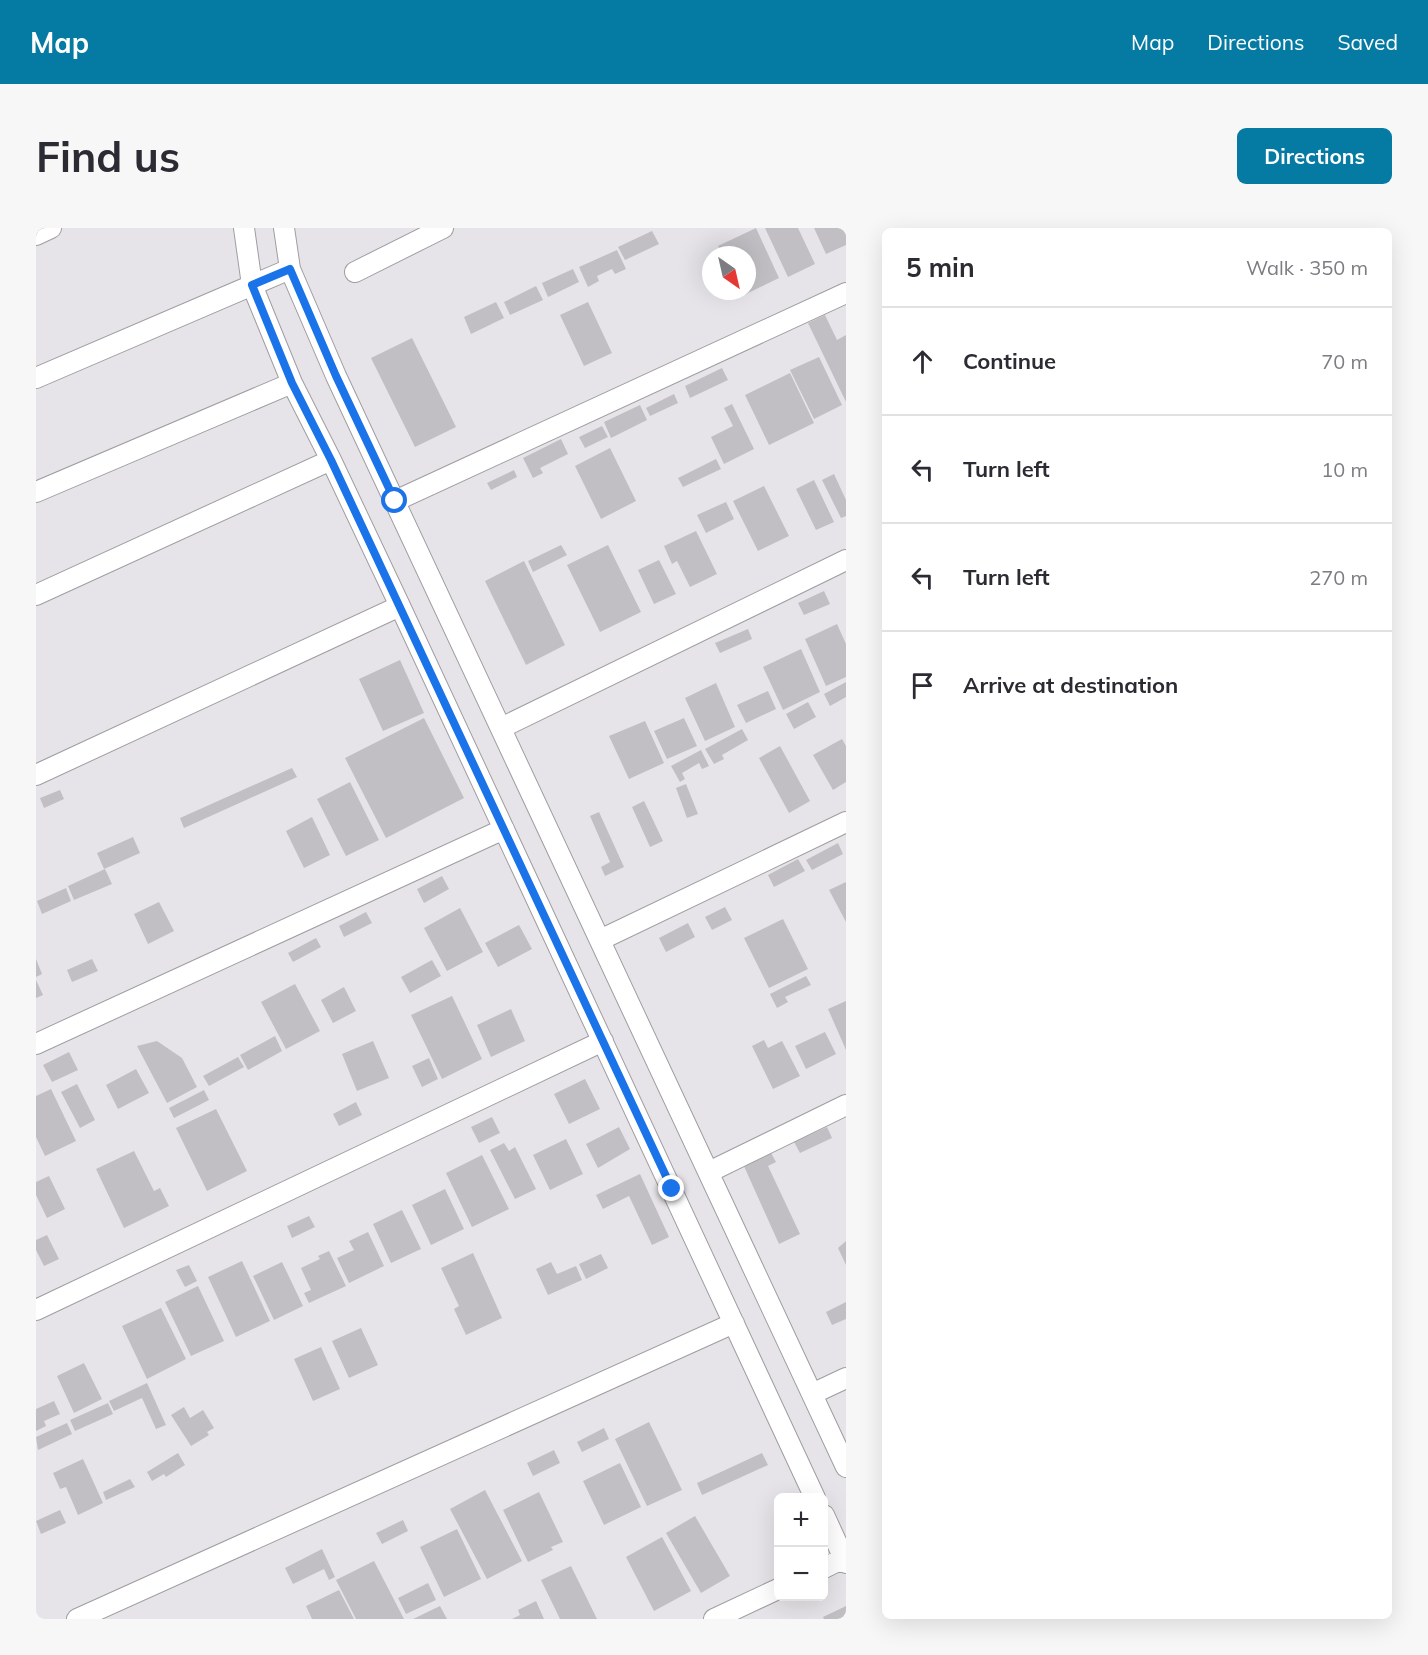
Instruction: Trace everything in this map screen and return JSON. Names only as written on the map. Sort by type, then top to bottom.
[{"type":"street","points":[[36,235],[51,228]]},
{"type":"street","points":[[244,228],[252,285],[292,383],[400,606],[813,1493]]},
{"type":"street","points":[[284,228],[290,269],[336,376],[846,1467]]},
{"type":"street","points":[[355,272],[443,228]]},
{"type":"street","points":[[36,378],[290,269]]},
{"type":"street","points":[[395,501],[846,293]]},
{"type":"street","points":[[36,492],[292,383]]},
{"type":"street","points":[[36,595],[331,460]]},
{"type":"street","points":[[501,728],[846,560]]},
{"type":"street","points":[[36,775],[400,606]]},
{"type":"street","points":[[600,940],[846,822]]},
{"type":"street","points":[[36,1044],[504,829]]},
{"type":"street","points":[[36,1310],[603,1041]]},
{"type":"street","points":[[709,1172],[846,1105]]},
{"type":"street","points":[[77,1619],[734,1323]]},
{"type":"street","points":[[812,1394],[846,1378]]},
{"type":"street","points":[[828,1524],[845,1561],[828,1567]]},
{"type":"street","points":[[714,1619],[774,1591]]},
{"type":"building","points":[[756,228],[779,278],[756,289],[756,246],[718,246]]},
{"type":"building","points":[[765,228],[798,228],[815,264],[788,277]]},
{"type":"building","points":[[814,228],[846,228],[846,245],[826,254]]},
{"type":"building","points":[[652,231],[659,244],[625,260],[618,247]]},
{"type":"building","points":[[617,250],[626,269],[615,274],[612,269],[597,276],[599,281],[588,287],[579,267]]},
{"type":"building","points":[[573,269],[579,282],[548,297],[542,283]]},
{"type":"building","points":[[536,286],[543,300],[510,315],[504,302]]},
{"type":"building","points":[[496,302],[504,318],[471,334],[464,317]]},
{"type":"building","points":[[588,302],[612,353],[584,366],[560,315]]},
{"type":"building","points":[[825,315],[837,340],[846,335],[846,402],[808,323]]},
{"type":"building","points":[[412,338],[456,427],[415,447],[371,358]]},
{"type":"building","points":[[819,357],[842,405],[814,419],[790,370]]},
{"type":"building","points":[[722,368],[728,380],[690,398],[685,386]]},
{"type":"building","points":[[790,373],[814,423],[769,445],[745,395]]},
{"type":"building","points":[[674,394],[678,403],[650,416],[646,408]]},
{"type":"building","points":[[732,404],[754,449],[724,464],[711,437],[733,426],[724,408]]},
{"type":"building","points":[[640,405],[647,420],[611,438],[604,422]]},
{"type":"building","points":[[602,426],[608,437],[585,448],[579,437]]},
{"type":"building","points":[[561,439],[568,454],[540,468],[543,473],[533,478],[523,458]]},
{"type":"building","points":[[610,448],[636,501],[601,519],[575,466]]},
{"type":"building","points":[[716,459],[721,469],[683,487],[678,478]]},
{"type":"building","points":[[514,470],[517,477],[491,490],[487,483]]},
{"type":"building","points":[[834,474],[846,500],[846,516],[841,518],[822,480]]},
{"type":"building","points":[[814,480],[834,522],[816,530],[796,489]]},
{"type":"building","points":[[764,486],[789,536],[758,551],[733,501]]},
{"type":"building","points":[[726,502],[734,519],[706,533],[697,515]]},
{"type":"building","points":[[696,531],[717,574],[690,587],[677,561],[672,564],[664,546]]},
{"type":"building","points":[[561,545],[567,555],[533,572],[528,561]]},
{"type":"building","points":[[608,545],[641,612],[600,632],[567,565]]},
{"type":"building","points":[[659,560],[676,594],[654,604],[638,570]]},
{"type":"building","points":[[524,561],[565,645],[526,665],[485,581]]},
{"type":"building","points":[[824,591],[830,604],[804,615],[798,603]]},
{"type":"building","points":[[837,624],[846,644],[846,677],[826,686],[805,639]]},
{"type":"building","points":[[748,629],[752,639],[720,653],[715,643]]},
{"type":"building","points":[[801,649],[820,692],[783,710],[763,667]]},
{"type":"building","points":[[400,660],[424,713],[383,731],[359,679]]},
{"type":"building","points":[[846,682],[846,697],[830,706],[824,694]]},
{"type":"building","points":[[716,683],[735,727],[705,741],[685,698]]},
{"type":"building","points":[[768,691],[776,709],[746,723],[737,705]]},
{"type":"building","points":[[808,702],[816,717],[794,729],[786,714]]},
{"type":"building","points":[[424,718],[464,798],[386,838],[345,758]]},
{"type":"building","points":[[684,718],[697,746],[667,759],[654,731]]},
{"type":"building","points":[[645,721],[664,763],[629,779],[609,736]]},
{"type":"building","points":[[742,729],[748,740],[722,755],[724,759],[714,764],[705,749]]},
{"type":"building","points":[[842,739],[846,746],[846,782],[833,790],[813,755]]},
{"type":"building","points":[[780,746],[810,801],[789,813],[759,758]]},
{"type":"building","points":[[701,750],[709,766],[702,769],[699,763],[682,773],[685,779],[680,782],[671,766]]},
{"type":"building","points":[[292,768],[297,777],[184,828],[180,818]]},
{"type":"building","points":[[350,782],[379,840],[346,856],[317,799]]},
{"type":"building","points":[[686,784],[698,814],[687,818],[676,788]]},
{"type":"building","points":[[60,790],[64,799],[44,808],[40,798]]},
{"type":"building","points":[[644,801],[663,841],[650,847],[632,807]]},
{"type":"building","points":[[599,812],[624,867],[605,876],[601,867],[610,862],[590,816]]},
{"type":"building","points":[[312,817],[330,855],[304,868],[286,831]]},
{"type":"building","points":[[133,837],[140,853],[104,869],[97,853]]},
{"type":"building","points":[[838,843],[843,854],[812,870],[806,860]]},
{"type":"building","points":[[798,859],[805,871],[774,887],[768,875]]},
{"type":"building","points":[[105,869],[112,884],[74,900],[68,886]]},
{"type":"building","points":[[442,876],[449,889],[424,903],[417,889]]},
{"type":"building","points":[[846,882],[846,922],[829,890]]},
{"type":"building","points":[[66,888],[71,901],[42,914],[37,901]]},
{"type":"building","points":[[159,902],[174,931],[148,944],[134,914]]},
{"type":"building","points":[[725,907],[732,920],[712,930],[705,917]]},
{"type":"building","points":[[460,908],[483,952],[447,971],[424,928]]},
{"type":"building","points":[[366,912],[372,923],[344,937],[339,926]]},
{"type":"building","points":[[783,919],[808,969],[769,988],[744,938]]},
{"type":"building","points":[[688,923],[695,937],[666,952],[659,938]]},
{"type":"building","points":[[519,925],[532,949],[498,967],[485,943]]},
{"type":"building","points":[[316,938],[321,947],[293,962],[288,953]]},
{"type":"building","points":[[36,959],[42,974],[36,977]]},
{"type":"building","points":[[92,959],[98,971],[72,982],[67,970]]},
{"type":"building","points":[[432,960],[441,976],[410,993],[401,977]]},
{"type":"building","points":[[806,976],[811,985],[785,997],[788,1002],[777,1008],[770,994]]},
{"type":"building","points":[[36,980],[43,995],[36,998]]},
{"type":"building","points":[[295,984],[320,1031],[286,1049],[261,1002]]},
{"type":"building","points":[[344,987],[356,1011],[333,1023],[321,1000]]},
{"type":"building","points":[[452,996],[482,1059],[442,1079],[411,1015]]},
{"type":"building","points":[[846,1001],[846,1050],[828,1009]]},
{"type":"building","points":[[511,1009],[525,1041],[491,1057],[477,1025]]},
{"type":"building","points":[[825,1032],[836,1054],[806,1069],[795,1046]]},
{"type":"building","points":[[275,1036],[282,1051],[248,1070],[240,1055]]},
{"type":"building","points":[[764,1040],[768,1048],[782,1041],[800,1076],[773,1089],[752,1046]]},
{"type":"building","points":[[157,1041],[182,1058],[197,1087],[167,1103],[137,1046]]},
{"type":"building","points":[[373,1041],[389,1078],[357,1091],[342,1054]]},
{"type":"building","points":[[69,1052],[78,1070],[52,1082],[43,1065]]},
{"type":"building","points":[[238,1057],[244,1067],[209,1086],[203,1076]]},
{"type":"building","points":[[429,1058],[438,1079],[422,1087],[412,1066]]},
{"type":"building","points":[[136,1069],[149,1093],[118,1109],[106,1085]]},
{"type":"building","points":[[585,1079],[600,1109],[569,1124],[554,1094]]},
{"type":"building","points":[[77,1084],[95,1120],[80,1128],[61,1092]]},
{"type":"building","points":[[51,1089],[76,1141],[45,1156],[36,1137],[36,1096]]},
{"type":"building","points":[[204,1090],[209,1100],[174,1118],[169,1108]]},
{"type":"building","points":[[356,1102],[362,1115],[339,1126],[333,1114]]},
{"type":"building","points":[[216,1109],[247,1171],[207,1191],[176,1128]]},
{"type":"building","points":[[492,1117],[500,1133],[479,1143],[471,1127]]},
{"type":"building","points":[[619,1127],[630,1149],[598,1168],[586,1144]]},
{"type":"building","points":[[827,1127],[832,1138],[800,1153],[794,1142]]},
{"type":"building","points":[[566,1139],[583,1174],[550,1190],[533,1155]]},
{"type":"building","points":[[504,1143],[509,1151],[515,1147],[536,1189],[515,1199],[490,1150]]},
{"type":"building","points":[[134,1151],[154,1191],[160,1188],[169,1206],[124,1228],[96,1169]]},
{"type":"building","points":[[770,1151],[776,1162],[768,1166],[800,1234],[779,1244],[743,1164]]},
{"type":"building","points":[[482,1155],[509,1209],[472,1227],[446,1173]]},
{"type":"building","points":[[640,1174],[669,1237],[652,1245],[629,1196],[603,1209],[596,1195]]},
{"type":"building","points":[[49,1176],[65,1209],[47,1218],[36,1195],[36,1182]]},
{"type":"building","points":[[445,1189],[464,1229],[431,1245],[412,1205]]},
{"type":"building","points":[[402,1210],[421,1249],[391,1263],[373,1224]]},
{"type":"building","points":[[309,1216],[315,1227],[292,1238],[287,1226]]},
{"type":"building","points":[[368,1232],[384,1266],[349,1283],[337,1258],[354,1250],[349,1241]]},
{"type":"building","points":[[47,1235],[59,1259],[44,1266],[36,1250],[36,1240]]},
{"type":"building","points":[[846,1241],[846,1265],[838,1248]]},
{"type":"building","points":[[329,1251],[346,1286],[309,1303],[304,1293],[311,1290],[301,1268],[320,1259],[318,1256]]},
{"type":"building","points":[[473,1253],[502,1318],[466,1335],[454,1309],[459,1306],[441,1268]]},
{"type":"building","points":[[601,1254],[608,1268],[586,1279],[579,1264]]},
{"type":"building","points":[[242,1261],[270,1321],[236,1337],[208,1277]]},
{"type":"building","points":[[282,1262],[303,1306],[274,1320],[253,1276]]},
{"type":"building","points":[[551,1262],[557,1274],[576,1266],[582,1280],[548,1295],[536,1269]]},
{"type":"building","points":[[189,1265],[197,1281],[185,1287],[176,1270]]},
{"type":"building","points":[[198,1286],[224,1341],[191,1356],[165,1302]]},
{"type":"building","points":[[846,1302],[846,1319],[832,1325],[826,1312]]},
{"type":"building","points":[[161,1308],[186,1359],[147,1379],[122,1326]]},
{"type":"building","points":[[361,1328],[378,1365],[349,1378],[332,1341]]},
{"type":"building","points":[[321,1347],[340,1389],[313,1401],[294,1359]]},
{"type":"building","points":[[84,1363],[102,1399],[74,1413],[57,1376]]},
{"type":"building","points":[[147,1383],[166,1425],[156,1429],[142,1398],[114,1411],[109,1401]]},
{"type":"building","points":[[54,1401],[60,1414],[44,1421],[46,1426],[36,1431],[36,1409]]},
{"type":"building","points":[[108,1403],[113,1414],[75,1431],[70,1420]]},
{"type":"building","points":[[184,1407],[190,1418],[203,1410],[214,1428],[207,1432],[209,1435],[191,1446],[171,1415]]},
{"type":"building","points":[[649,1422],[682,1490],[647,1506],[615,1439]]},
{"type":"building","points":[[67,1423],[72,1434],[38,1450],[36,1437]]},
{"type":"building","points":[[604,1428],[609,1439],[582,1452],[577,1442]]},
{"type":"building","points":[[554,1450],[560,1463],[533,1476],[527,1463]]},
{"type":"building","points":[[178,1453],[185,1465],[166,1477],[164,1474],[152,1481],[147,1472]]},
{"type":"building","points":[[762,1453],[768,1465],[702,1495],[697,1483]]},
{"type":"building","points":[[83,1459],[103,1503],[78,1515],[66,1487],[60,1489],[53,1473]]},
{"type":"building","points":[[620,1463],[641,1507],[604,1525],[583,1481]]},
{"type":"building","points":[[130,1479],[135,1487],[106,1500],[103,1492]]},
{"type":"building","points":[[485,1490],[522,1561],[487,1579],[450,1509]]},
{"type":"building","points":[[539,1492],[563,1542],[551,1547],[553,1550],[528,1562],[503,1510]]},
{"type":"building","points":[[60,1510],[66,1523],[41,1534],[36,1521]]},
{"type":"building","points":[[695,1516],[730,1576],[701,1593],[666,1533]]},
{"type":"building","points":[[403,1520],[408,1531],[382,1544],[376,1533]]},
{"type":"building","points":[[457,1529],[481,1579],[444,1597],[420,1547]]},
{"type":"building","points":[[662,1537],[691,1591],[654,1611],[626,1557]]},
{"type":"building","points":[[322,1549],[335,1577],[329,1580],[324,1569],[293,1584],[285,1568]]},
{"type":"building","points":[[374,1561],[404,1619],[356,1619],[336,1580]]},
{"type":"building","points":[[571,1566],[597,1619],[560,1619],[541,1580]]},
{"type":"building","points":[[428,1583],[436,1600],[406,1614],[398,1598]]},
{"type":"building","points":[[339,1590],[354,1619],[312,1619],[306,1606]]},
{"type":"building","points":[[536,1601],[544,1619],[512,1619],[520,1615],[518,1610]]},
{"type":"building","points":[[440,1606],[447,1619],[413,1619]]},
{"type":"building","points":[[846,1606],[846,1619],[824,1619],[823,1617]]},
{"type":"route","points":[[395,501],[336,376],[290,269],[252,285],[292,383],[331,460],[672,1189]]}]
